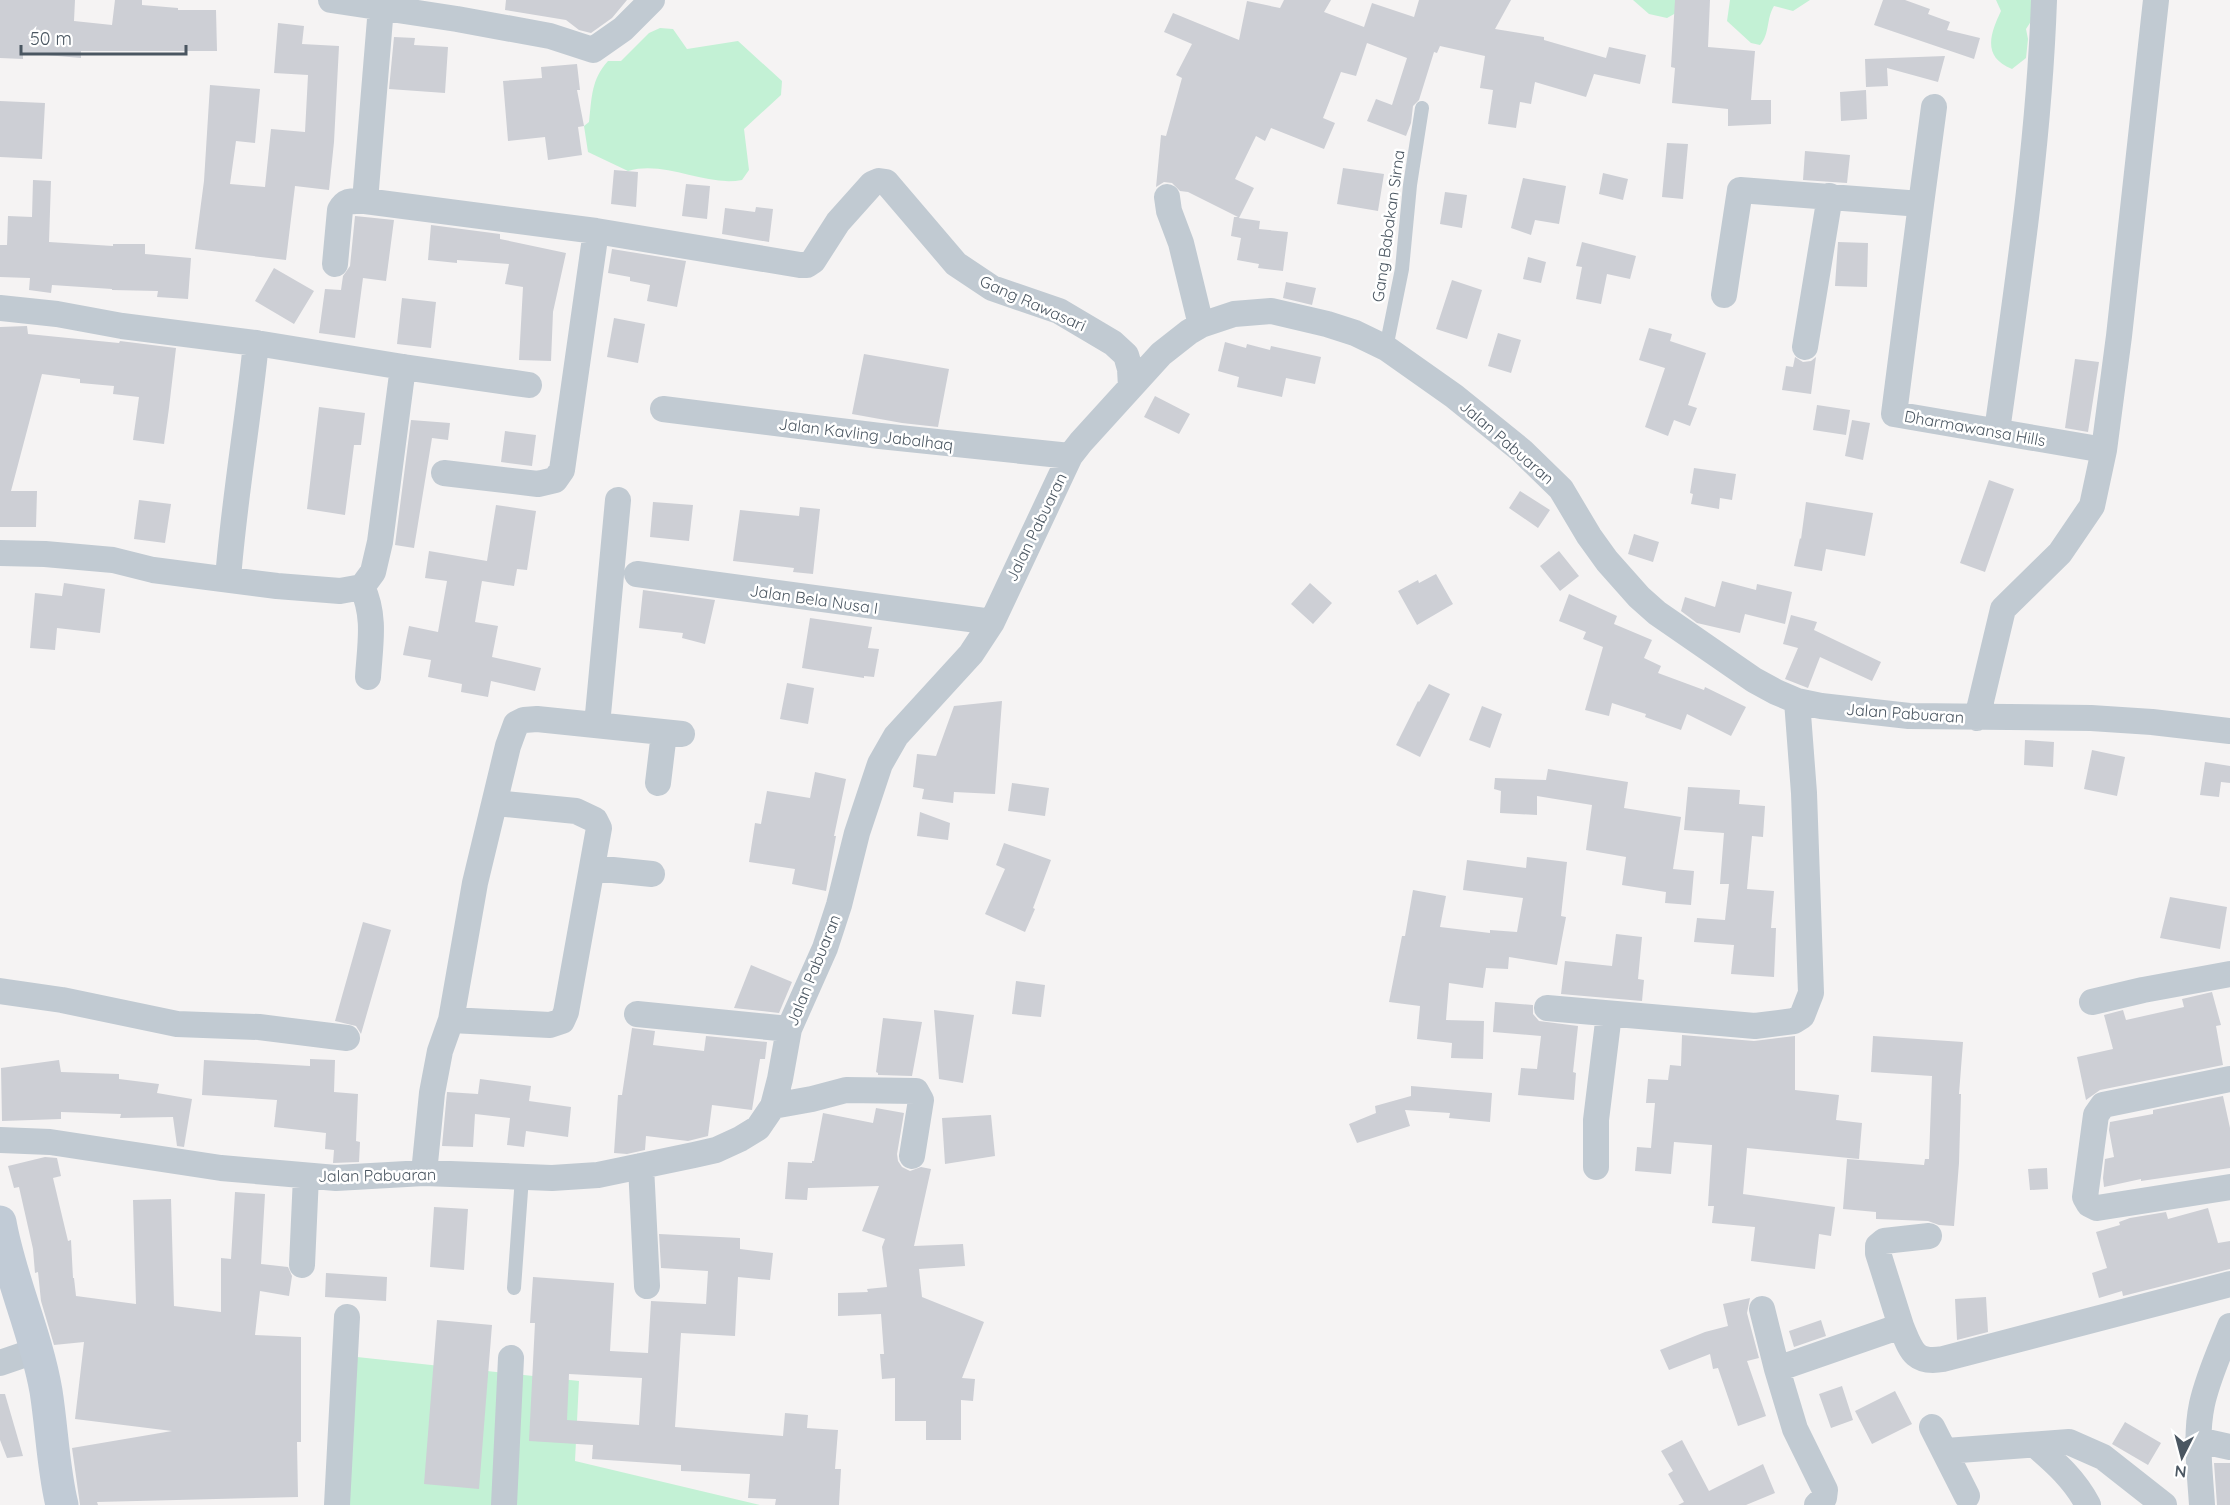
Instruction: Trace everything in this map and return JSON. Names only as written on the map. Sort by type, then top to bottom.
[{"type":"main road","points":[[0,1222],[3,1241],[46,1390],[51,1442],[62,1505]]},
{"type":"street","points":[[331,0],[550,36],[593,50],[623,29],[651,0]]},
{"type":"street","points":[[1997,431],[2027,206],[2042,71],[2044,0]]},
{"type":"street","points":[[1977,718],[2003,609],[2060,553],[2092,506],[2104,450],[2119,336],[2156,0]]},
{"type":"street","points":[[364,201],[381,7]]},
{"type":"street","points":[[1724,295],[1740,190],[1921,204],[1934,107]]},
{"type":"street","name":"Gang Rawasari","points":[[596,231],[800,266],[807,265],[813,261],[838,222],[872,184],[879,181],[886,182],[956,264],[979,281],[1008,295],[1059,311],[1113,343],[1126,356],[1130,369],[1131,387]]},
{"type":"street","points":[[1805,347],[1830,196]]},
{"type":"street","points":[[1167,197],[1201,325]]},
{"type":"street","points":[[335,264],[340,210],[350,201],[596,231],[562,470],[555,480],[538,484],[444,473]]},
{"type":"street","name":"Dharmawansa Hills","points":[[1921,204],[1894,414],[2104,450]]},
{"type":"street","points":[[0,308],[57,314],[122,326],[256,343],[529,385]]},
{"type":"street","name":"Jalan Pabuaran","points":[[0,1140],[50,1142],[221,1168],[306,1176],[336,1178],[424,1173],[522,1177],[598,1175],[694,1155],[724,1146],[758,1128],[773,1106],[789,1029],[825,948],[839,905],[857,833],[880,764],[896,736],[971,654],[992,622],[1070,456],[1161,354],[1201,325],[1234,314],[1271,310],[1354,333],[1386,348],[1454,396],[1522,451],[1546,474],[1561,489],[1607,561],[1639,597],[1657,613],[1754,680],[1797,701],[1880,713],[1977,718],[2091,718],[2230,731]]},
{"type":"street","points":[[228,579],[233,512],[242,465],[256,343]]},
{"type":"street","points":[[0,553],[113,560],[153,570],[340,591],[362,587],[372,572],[381,542],[403,367]]},
{"type":"street","name":"Jalan Kavling Jabalhaq","points":[[663,409],[880,436],[1070,456]]},
{"type":"street","points":[[597,725],[618,500]]},
{"type":"street","name":"Jalan Bela Nusa I","points":[[637,574],[992,622]]},
{"type":"street","points":[[362,587],[369,600],[372,616],[368,677]]},
{"type":"street","points":[[1547,1008],[1755,1026],[1794,1021],[1802,1016],[1811,993],[1804,793],[1797,701]]},
{"type":"street","points":[[424,1173],[432,1093],[440,1051],[451,1020],[475,883],[508,746],[516,724],[524,720],[537,719],[673,734],[658,783]]},
{"type":"street","points":[[451,1020],[550,1025],[562,1021],[566,1012],[599,828],[595,820],[576,812],[496,803]]},
{"type":"street","points":[[592,868],[652,874]]},
{"type":"street","points":[[2092,1002],[2230,974]]},
{"type":"street","points":[[0,991],[62,1000],[177,1024],[259,1027],[347,1038]]},
{"type":"street","points":[[637,1014],[789,1029]]},
{"type":"street","points":[[1596,1167],[1596,1120],[1609,1014]]},
{"type":"street","points":[[2230,1079],[2103,1105],[2096,1115],[2085,1197],[2093,1207],[2230,1186]]},
{"type":"street","points":[[773,1106],[812,1100],[846,1090],[916,1091],[921,1100],[912,1156]]},
{"type":"street","points":[[641,1166],[647,1286]]},
{"type":"street","points":[[302,1265],[306,1176]]},
{"type":"street","points":[[1929,1236],[1884,1241],[1878,1246],[1901,1326],[1916,1355],[1923,1360],[1931,1361],[2230,1284]]},
{"type":"street","points":[[1762,1309],[1795,1429],[1826,1490],[1824,1498],[1816,1505]]},
{"type":"street","points":[[337,1505],[347,1317]]},
{"type":"street","points":[[1777,1369],[1901,1326]]},
{"type":"street","points":[[2202,1505],[2198,1440],[2202,1406],[2206,1387],[2230,1326]]},
{"type":"street","points":[[0,1364],[36,1351]]},
{"type":"street","points":[[504,1505],[511,1358]]},
{"type":"street","points":[[1932,1426],[1967,1496]]},
{"type":"street","points":[[2198,1440],[2230,1447]]},
{"type":"street","points":[[1946,1451],[2069,1442],[2103,1457],[2164,1505]]},
{"type":"street","points":[[2035,1445],[2063,1468],[2088,1505]]},
{"type":"lane","name":"Gang Babakan Sirna","points":[[1386,348],[1402,269],[1410,185],[1422,108]]},
{"type":"lane","points":[[514,1288],[522,1177]]},
{"type":"green space","points":[[1633,0],[1680,0],[1676,13],[1667,18],[1649,14]]},
{"type":"green space","points":[[1730,0],[1810,0],[1793,11],[1774,6],[1760,45],[1751,43],[1727,21]]},
{"type":"green space","points":[[1996,0],[2045,0],[2026,29],[2028,39],[2026,58],[2012,69],[2002,64],[1992,51],[1992,36],[2001,11]]},
{"type":"green space","points":[[660,28],[673,29],[687,49],[738,41],[782,81],[781,95],[744,129],[749,170],[742,180],[714,180],[657,169],[628,171],[588,152],[584,126],[589,122],[593,89],[602,68],[608,61],[621,61],[649,33]]},
{"type":"green space","points":[[357,1357],[579,1381],[575,1461],[760,1505],[347,1505]]},
{"type":"building","points":[[0,0],[75,0],[74,21],[112,25],[115,0],[142,0],[142,5],[178,8],[178,10],[216,10],[217,51],[81,51],[81,58],[23,53],[23,59],[0,58]]},
{"type":"building","points":[[506,0],[627,0],[612,18],[591,33],[579,30],[566,20],[505,10]]},
{"type":"building","points":[[1284,0],[1331,0],[1324,12],[1364,27],[1372,3],[1414,17],[1419,0],[1511,0],[1495,29],[1544,37],[1544,40],[1606,58],[1609,47],[1646,55],[1640,84],[1594,74],[1586,97],[1535,82],[1531,104],[1520,102],[1516,128],[1488,124],[1493,90],[1480,88],[1485,56],[1440,46],[1437,53],[1434,52],[1419,100],[1413,106],[1411,123],[1406,136],[1367,121],[1376,99],[1392,105],[1407,58],[1367,43],[1356,76],[1341,72],[1323,118],[1335,123],[1324,149],[1271,128],[1265,141],[1256,136],[1235,179],[1254,188],[1239,218],[1260,221],[1259,229],[1288,232],[1283,271],[1258,268],[1259,264],[1237,260],[1241,238],[1231,236],[1234,217],[1238,217],[1188,192],[1180,191],[1172,183],[1164,182],[1156,187],[1161,135],[1166,136],[1182,78],[1176,75],[1192,44],[1164,32],[1173,13],[1239,40],[1247,1],[1280,8]]},
{"type":"building","points":[[1675,0],[1710,0],[1708,47],[1755,51],[1751,100],[1771,100],[1771,124],[1728,126],[1728,109],[1672,103],[1675,68],[1671,67]]},
{"type":"building","points":[[1883,0],[1905,0],[1930,9],[1928,14],[1950,22],[1947,30],[1980,38],[1974,59],[1874,25]]},
{"type":"building","points":[[278,23],[304,26],[302,44],[339,46],[329,190],[295,186],[286,260],[195,249],[204,181],[210,85],[260,89],[255,143],[236,141],[230,184],[265,187],[271,129],[305,132],[308,75],[274,73]]},
{"type":"building","points":[[394,37],[415,38],[414,45],[448,47],[445,93],[389,89]]},
{"type":"building","points":[[1945,56],[1938,82],[1887,68],[1888,86],[1866,87],[1865,59]]},
{"type":"building","points":[[577,64],[580,90],[577,90],[584,126],[578,127],[582,155],[548,160],[545,137],[508,141],[503,81],[542,78],[541,67]]},
{"type":"building","points":[[1866,90],[1867,119],[1841,121],[1840,92]]},
{"type":"building","points":[[0,101],[45,103],[42,159],[0,157]]},
{"type":"building","points":[[1667,143],[1688,144],[1683,199],[1662,197]]},
{"type":"building","points":[[1805,151],[1850,155],[1847,183],[1803,180]]},
{"type":"building","points":[[1343,168],[1384,174],[1378,211],[1337,204]]},
{"type":"building","points":[[614,170],[638,172],[636,207],[611,204]]},
{"type":"building","points":[[1603,173],[1628,179],[1623,200],[1599,194]]},
{"type":"building","points":[[1523,178],[1566,186],[1559,224],[1535,220],[1531,235],[1511,228]]},
{"type":"building","points":[[33,180],[51,181],[49,242],[113,246],[113,244],[145,244],[145,254],[191,258],[188,299],[157,297],[158,291],[52,285],[51,293],[29,290],[30,278],[0,277],[0,245],[7,245],[8,216],[32,217]]},
{"type":"building","points":[[686,184],[710,186],[707,219],[682,216]]},
{"type":"building","points":[[1445,192],[1467,195],[1462,228],[1440,224]]},
{"type":"building","points":[[756,207],[773,209],[769,242],[722,234],[725,208],[755,212]]},
{"type":"building","points":[[355,216],[394,220],[386,281],[363,278],[355,338],[319,333],[325,289],[341,290],[343,276],[350,266]]},
{"type":"building","points":[[431,225],[500,234],[500,239],[566,253],[553,312],[551,361],[519,360],[523,287],[505,284],[509,264],[428,260]]},
{"type":"building","points":[[1582,242],[1636,256],[1630,279],[1607,274],[1601,304],[1576,299],[1582,267],[1576,266]]},
{"type":"building","points":[[1838,242],[1868,243],[1867,287],[1835,286]]},
{"type":"building","points":[[612,249],[686,261],[677,307],[647,301],[650,285],[630,281],[630,277],[608,273]]},
{"type":"building","points":[[1528,257],[1546,262],[1541,283],[1523,279]]},
{"type":"building","points":[[274,268],[314,291],[294,324],[255,301]]},
{"type":"building","points":[[1452,280],[1482,290],[1467,339],[1436,329]]},
{"type":"building","points":[[1286,282],[1316,288],[1312,305],[1283,298]]},
{"type":"building","points":[[402,298],[436,302],[431,348],[397,344]]},
{"type":"building","points":[[614,318],[645,324],[638,363],[607,357]]},
{"type":"building","points":[[27,326],[28,334],[176,348],[169,408],[164,444],[133,440],[139,397],[113,394],[114,386],[80,383],[80,379],[42,374],[11,491],[37,491],[36,527],[0,527],[0,327]]},
{"type":"building","points":[[1649,328],[1672,334],[1670,341],[1706,353],[1688,405],[1697,408],[1690,426],[1674,420],[1668,436],[1645,427],[1665,368],[1639,360]]},
{"type":"building","points":[[1498,333],[1521,340],[1511,373],[1488,366]]},
{"type":"building","points":[[1225,342],[1246,348],[1247,344],[1270,350],[1271,346],[1321,357],[1315,384],[1286,378],[1282,397],[1237,387],[1239,377],[1218,371]]},
{"type":"building","points":[[864,354],[949,369],[938,427],[852,414]]},
{"type":"building","points":[[1795,357],[1803,362],[1811,361],[1816,357],[1811,394],[1782,390],[1786,366],[1793,367]]},
{"type":"building","points":[[2075,359],[2099,362],[2088,432],[2065,428]]},
{"type":"building","points":[[1155,396],[1190,414],[1179,434],[1144,417]]},
{"type":"building","points":[[1817,405],[1850,410],[1846,435],[1813,430]]},
{"type":"building","points":[[319,407],[365,413],[361,445],[354,445],[345,515],[307,509]]},
{"type":"building","points":[[411,420],[450,423],[448,440],[432,438],[414,548],[395,545]]},
{"type":"building","points":[[1852,420],[1870,423],[1863,460],[1845,456]]},
{"type":"building","points":[[505,431],[536,435],[532,466],[501,462]]},
{"type":"building","points":[[1694,468],[1736,474],[1732,500],[1720,498],[1719,509],[1691,504],[1693,494],[1690,493]]},
{"type":"building","points":[[1989,480],[2014,489],[1985,572],[1960,563]]},
{"type":"building","points":[[1520,491],[1550,510],[1538,528],[1509,508]]},
{"type":"building","points":[[139,500],[171,504],[165,543],[134,539]]},
{"type":"building","points":[[653,502],[693,505],[689,541],[650,537]]},
{"type":"building","points":[[1806,502],[1873,513],[1865,556],[1826,549],[1822,571],[1794,566],[1801,539]]},
{"type":"building","points":[[496,505],[536,511],[527,570],[517,569],[514,586],[482,581],[475,622],[498,626],[492,657],[541,668],[535,691],[491,681],[488,697],[461,692],[462,684],[428,677],[431,660],[403,655],[409,626],[438,632],[447,581],[425,578],[429,551],[487,561]]},
{"type":"building","points":[[800,507],[820,509],[813,574],[793,572],[794,568],[733,561],[740,510],[799,516]]},
{"type":"building","points":[[1634,534],[1659,542],[1653,562],[1628,554]]},
{"type":"building","points":[[1559,551],[1579,576],[1560,591],[1540,566]]},
{"type":"building","points":[[1436,574],[1453,604],[1417,625],[1398,591],[1418,580],[1419,583]]},
{"type":"building","points":[[1722,581],[1756,590],[1757,584],[1792,592],[1785,624],[1745,614],[1740,633],[1697,623],[1681,611],[1685,597],[1715,607]]},
{"type":"building","points":[[64,583],[105,589],[100,633],[57,628],[55,650],[30,648],[35,593],[62,596]]},
{"type":"building","points":[[1310,583],[1332,603],[1313,624],[1291,604]]},
{"type":"building","points":[[643,590],[715,600],[705,644],[682,638],[683,633],[639,628]]},
{"type":"building","points":[[1569,594],[1617,616],[1614,624],[1652,640],[1644,658],[1661,666],[1658,673],[1704,690],[1705,687],[1746,707],[1731,736],[1687,714],[1681,730],[1645,717],[1646,714],[1612,703],[1609,716],[1585,710],[1603,647],[1583,639],[1586,632],[1559,621]]},
{"type":"building","points":[[1791,615],[1817,622],[1814,630],[1881,662],[1872,681],[1820,657],[1808,688],[1785,679],[1798,648],[1783,644]]},
{"type":"building","points":[[810,618],[872,627],[868,648],[879,649],[874,677],[864,676],[864,678],[802,668]]},
{"type":"building","points":[[787,683],[814,688],[808,724],[780,719]]},
{"type":"building","points":[[1429,684],[1450,694],[1420,757],[1396,745]]},
{"type":"building","points":[[1002,701],[995,794],[954,792],[953,803],[922,799],[924,789],[913,787],[917,754],[936,756],[954,706]]},
{"type":"building","points":[[1482,706],[1502,714],[1490,748],[1469,740]]},
{"type":"building","points":[[2025,740],[2054,742],[2053,767],[2024,765]]},
{"type":"building","points":[[2092,750],[2125,757],[2117,796],[2084,789]]},
{"type":"building","points":[[2205,762],[2230,766],[2230,783],[2221,782],[2219,797],[2200,795]]},
{"type":"building","points":[[1548,769],[1628,782],[1624,808],[1681,817],[1673,869],[1694,871],[1691,905],[1665,903],[1666,892],[1622,885],[1626,857],[1586,850],[1592,805],[1537,796],[1537,815],[1500,813],[1501,791],[1494,789],[1495,778],[1546,780]]},
{"type":"building","points":[[815,772],[846,779],[826,891],[792,884],[795,869],[749,862],[755,823],[761,824],[767,791],[810,798]]},
{"type":"building","points":[[1012,783],[1049,788],[1045,816],[1008,811]]},
{"type":"building","points":[[1688,787],[1740,790],[1739,804],[1765,806],[1763,837],[1752,836],[1747,889],[1774,891],[1771,928],[1776,928],[1774,977],[1731,974],[1734,945],[1694,942],[1697,918],[1725,920],[1729,884],[1720,884],[1724,833],[1684,830]]},
{"type":"building","points":[[920,812],[950,823],[948,840],[917,836]]},
{"type":"building","points":[[1004,843],[1051,860],[1025,932],[985,914],[1005,869],[996,865]]},
{"type":"building","points":[[1527,857],[1567,862],[1561,916],[1566,917],[1557,965],[1509,957],[1508,969],[1486,968],[1483,988],[1449,983],[1446,1020],[1484,1021],[1483,1059],[1451,1058],[1452,1043],[1417,1039],[1420,1006],[1389,1002],[1402,936],[1405,936],[1413,890],[1446,896],[1440,927],[1490,933],[1490,930],[1517,932],[1523,898],[1463,890],[1467,860],[1526,868]]},
{"type":"building","points":[[2170,897],[2227,907],[2220,949],[2160,938]]},
{"type":"building","points":[[363,922],[391,930],[361,1034],[356,1026],[335,1021]]},
{"type":"building","points":[[1616,934],[1642,937],[1638,979],[1644,980],[1642,1001],[1561,994],[1565,961],[1612,966]]},
{"type":"building","points":[[751,965],[792,982],[779,1013],[734,1008]]},
{"type":"building","points":[[1016,981],[1045,985],[1041,1017],[1012,1014]]},
{"type":"building","points":[[2212,992],[2221,1025],[2216,1026],[2223,1065],[2100,1090],[2086,1100],[2077,1057],[2113,1049],[2104,1015],[2123,1010],[2126,1020],[2184,1007],[2182,999]]},
{"type":"building","points":[[1495,1002],[1533,1005],[1533,1014],[1539,1021],[1578,1026],[1573,1072],[1576,1073],[1574,1100],[1518,1095],[1521,1068],[1537,1069],[1541,1036],[1493,1032]]},
{"type":"building","points":[[934,1010],[974,1015],[963,1083],[939,1079]]},
{"type":"building","points":[[883,1018],[922,1022],[912,1076],[878,1075],[876,1072]]},
{"type":"building","points":[[632,1028],[655,1031],[653,1045],[704,1051],[706,1036],[767,1042],[765,1059],[760,1059],[752,1110],[712,1105],[708,1136],[688,1141],[646,1136],[645,1150],[627,1154],[614,1153],[618,1095],[622,1095]]},
{"type":"building","points":[[1682,1035],[1754,1041],[1795,1036],[1795,1090],[1839,1095],[1836,1120],[1862,1123],[1859,1159],[1747,1148],[1743,1194],[1835,1207],[1831,1236],[1819,1234],[1815,1269],[1751,1261],[1755,1227],[1712,1223],[1714,1206],[1708,1206],[1712,1145],[1674,1142],[1671,1174],[1635,1171],[1637,1147],[1651,1148],[1655,1103],[1646,1103],[1648,1079],[1668,1080],[1670,1065],[1681,1066]]},
{"type":"building","points":[[1873,1036],[1963,1042],[1959,1094],[1961,1094],[1959,1163],[1954,1226],[1939,1225],[1928,1221],[1876,1219],[1876,1212],[1843,1209],[1847,1159],[1924,1165],[1925,1159],[1929,1159],[1932,1076],[1871,1072]]},
{"type":"building","points":[[310,1059],[335,1060],[334,1092],[358,1094],[356,1141],[360,1142],[359,1162],[333,1163],[334,1150],[325,1149],[326,1133],[274,1127],[277,1100],[202,1095],[204,1060],[310,1066]]},
{"type":"building","points":[[59,1060],[61,1072],[119,1074],[119,1079],[159,1084],[157,1093],[192,1099],[184,1147],[177,1146],[173,1117],[120,1118],[121,1114],[61,1112],[61,1119],[2,1121],[1,1068]]},
{"type":"building","points":[[480,1079],[531,1086],[529,1101],[571,1107],[568,1137],[526,1131],[524,1147],[507,1145],[510,1118],[475,1114],[473,1147],[442,1146],[447,1092],[478,1094]]},
{"type":"building","points":[[1411,1086],[1492,1093],[1490,1122],[1449,1118],[1450,1113],[1405,1110],[1410,1126],[1357,1143],[1349,1124],[1376,1113],[1375,1106],[1411,1096]]},
{"type":"building","points":[[2223,1096],[2230,1128],[2230,1168],[2141,1181],[2141,1179],[2104,1187],[2105,1159],[2114,1157],[2109,1130],[2110,1122],[2153,1114],[2153,1110]]},
{"type":"building","points":[[876,1108],[904,1113],[897,1154],[902,1167],[910,1171],[921,1167],[931,1169],[914,1246],[963,1244],[965,1266],[919,1269],[922,1297],[984,1322],[962,1378],[975,1379],[973,1401],[961,1400],[961,1440],[926,1440],[926,1421],[895,1421],[895,1378],[882,1379],[880,1354],[884,1354],[881,1314],[838,1316],[838,1293],[868,1292],[867,1289],[887,1287],[882,1247],[885,1239],[862,1231],[879,1186],[808,1188],[807,1200],[785,1199],[788,1162],[812,1163],[814,1161],[823,1113],[873,1123]]},
{"type":"building","points":[[991,1115],[995,1156],[945,1164],[942,1118]]},
{"type":"building","points":[[45,1157],[57,1158],[61,1176],[53,1178],[68,1241],[71,1240],[76,1296],[136,1304],[133,1200],[171,1199],[174,1306],[221,1312],[221,1258],[231,1259],[235,1192],[265,1194],[261,1264],[288,1267],[292,1276],[289,1296],[260,1291],[255,1335],[301,1337],[301,1442],[297,1442],[298,1497],[97,1502],[98,1505],[80,1505],[72,1448],[172,1431],[75,1419],[84,1342],[54,1345],[41,1301],[38,1272],[35,1273],[33,1249],[19,1187],[14,1188],[8,1166]]},
{"type":"building","points":[[2047,1168],[2048,1189],[2030,1190],[2028,1169]]},
{"type":"building","points":[[434,1207],[468,1209],[464,1270],[430,1267]]},
{"type":"building","points":[[2208,1208],[2218,1243],[2230,1241],[2230,1269],[2123,1296],[2122,1291],[2099,1298],[2092,1273],[2107,1268],[2096,1232],[2120,1225],[2119,1222],[2130,1218],[2166,1212],[2168,1219]]},
{"type":"building","points":[[659,1234],[740,1238],[740,1249],[773,1253],[770,1280],[738,1277],[735,1336],[681,1333],[675,1427],[783,1436],[785,1413],[808,1415],[807,1428],[838,1430],[835,1469],[841,1469],[839,1505],[775,1505],[776,1499],[748,1498],[750,1474],[681,1471],[681,1465],[592,1459],[593,1445],[529,1441],[535,1323],[530,1323],[533,1277],[614,1283],[610,1351],[648,1353],[651,1301],[706,1304],[708,1271],[661,1268]],"holes":[[[569,1374],[642,1378],[639,1425],[567,1420]]]},
{"type":"building","points":[[326,1273],[387,1277],[386,1301],[325,1297]]},
{"type":"building","points":[[1986,1297],[1988,1332],[1957,1340],[1955,1299]]},
{"type":"building","points":[[1750,1298],[1747,1313],[1759,1358],[1747,1361],[1766,1416],[1738,1426],[1718,1368],[1713,1369],[1710,1354],[1669,1370],[1660,1350],[1705,1332],[1728,1326],[1723,1304]]},
{"type":"building","points":[[437,1320],[492,1325],[479,1489],[424,1484]]},
{"type":"building","points":[[1821,1320],[1826,1336],[1794,1347],[1789,1331]]},
{"type":"building","points":[[1842,1386],[1853,1420],[1831,1428],[1819,1394]]},
{"type":"building","points":[[1895,1391],[1912,1424],[1872,1444],[1855,1411]]},
{"type":"building","points":[[0,1394],[5,1394],[23,1456],[7,1458],[0,1440]]},
{"type":"building","points":[[2125,1422],[2161,1443],[2148,1465],[2112,1444]]},
{"type":"building","points":[[1682,1440],[1709,1491],[1763,1464],[1775,1493],[1746,1505],[1678,1505],[1684,1502],[1668,1474],[1673,1471],[1661,1451]]},
{"type":"building","points":[[2214,1463],[2230,1463],[2230,1505],[2217,1505]]}]
